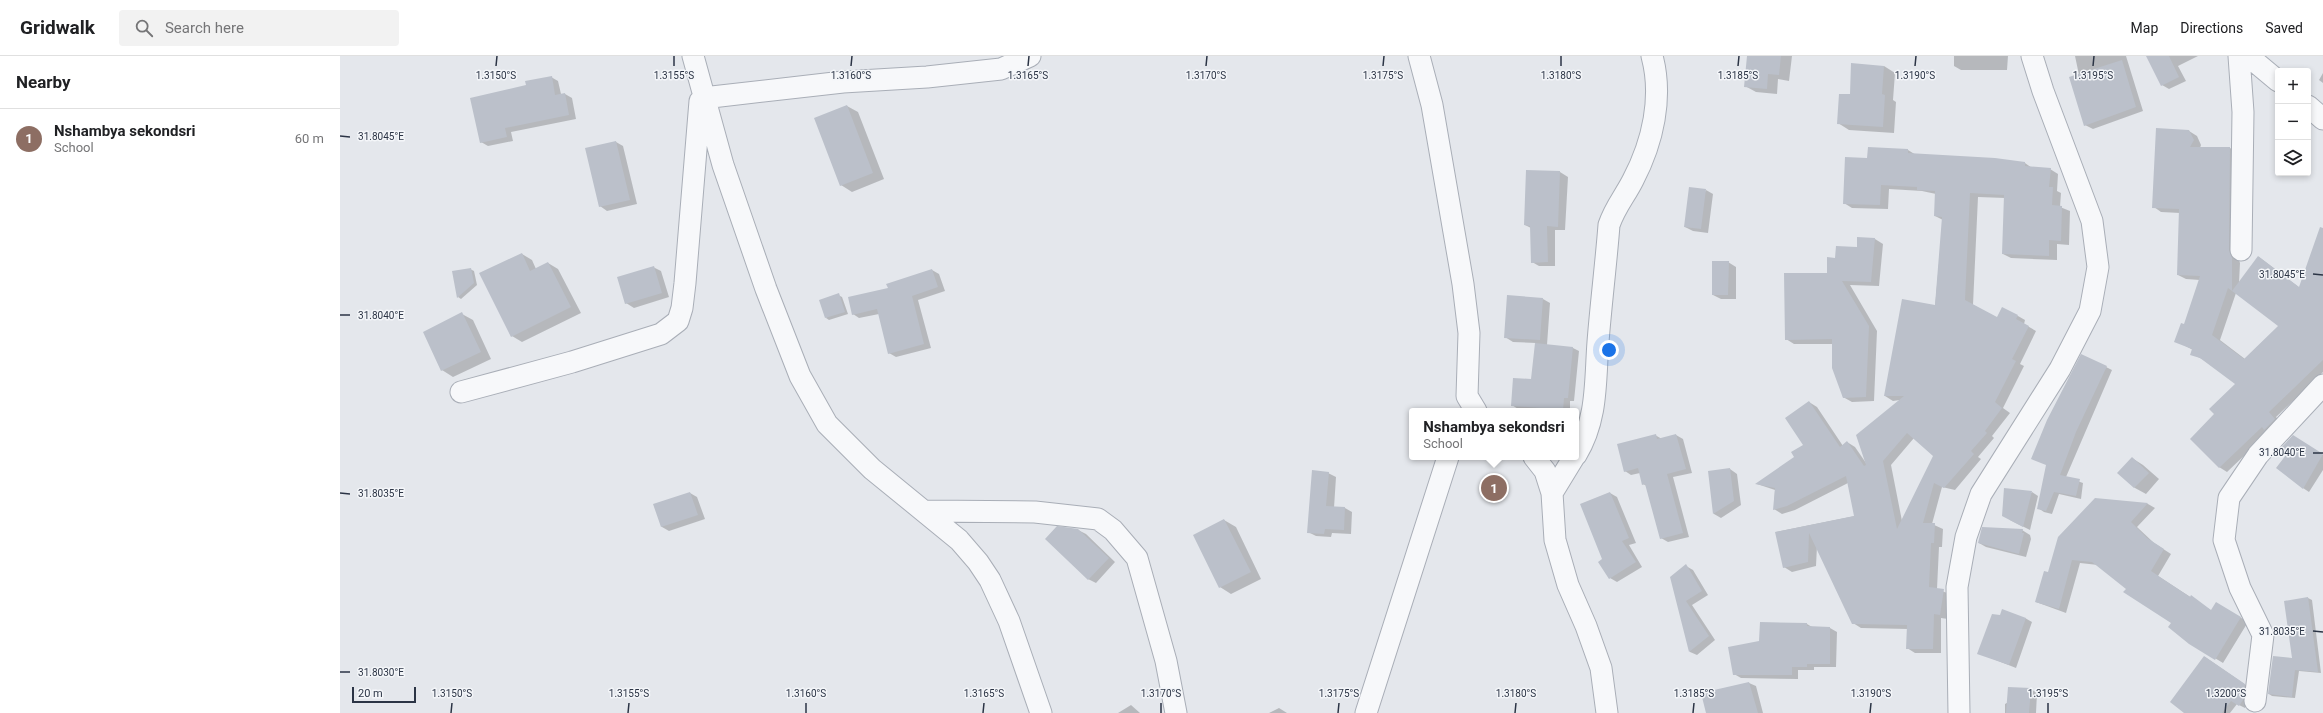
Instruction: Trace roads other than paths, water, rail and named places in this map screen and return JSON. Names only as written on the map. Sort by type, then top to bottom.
[{"type":"street","points":[[693,56],[723,165],[761,275],[800,376],[827,424],[872,469],[959,540],[990,580],[1009,622],[1041,713]]},
{"type":"street","points":[[702,93],[843,82],[927,78],[1001,70],[1030,56]]},
{"type":"street","points":[[1419,56],[1432,105],[1463,284],[1468,333],[1469,406]]},
{"type":"street","points":[[1579,450],[1591,421],[1596,396],[1598,343],[1610,225],[1615,208],[1633,180],[1648,145],[1654,122],[1657,74],[1652,56]]},
{"type":"street","points":[[1958,713],[1957,587],[1966,537],[1981,494],[2060,368],[2090,311],[2098,267],[2092,221],[2043,91],[2032,56]]},
{"type":"street","points":[[2239,56],[2243,112],[2241,250]]},
{"type":"street","points":[[2248,56],[2275,78]]},
{"type":"street","points":[[461,392],[572,362],[661,334],[678,321],[682,308],[685,283],[702,93]]},
{"type":"street","points":[[2311,109],[2323,119]]},
{"type":"street","points":[[2255,701],[2263,635],[2240,588],[2224,540],[2229,498],[2258,455],[2323,385]]},
{"type":"street","points":[[1366,713],[1447,460]]},
{"type":"street","points":[[1537,460],[1546,471],[1552,493],[1555,540],[1568,585],[1601,668],[1607,713]]},
{"type":"street","points":[[1552,493],[1573,460]]},
{"type":"street","points":[[924,511],[1035,512],[1098,519],[1113,530],[1137,558],[1166,661],[1176,713]]},
{"type":"place","name":"Nshambya sekondsri","points":[[1494,488]]}]
